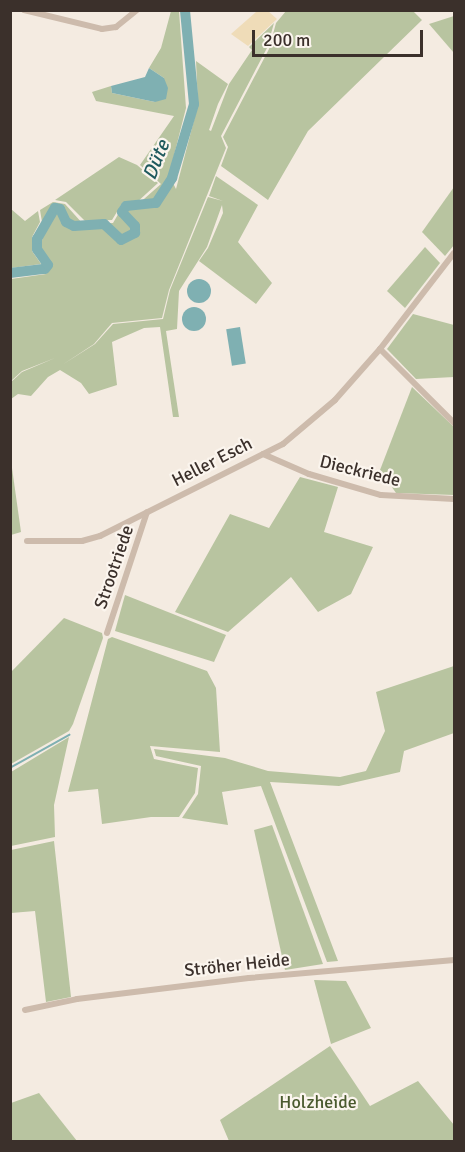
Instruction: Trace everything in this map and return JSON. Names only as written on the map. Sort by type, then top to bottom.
[{"type":"street","points":[[24,10],[102,29],[116,27],[137,10]]},
{"type":"street","name":"Heller Esch","points":[[27,541],[82,541],[147,512],[263,454],[304,428],[380,349],[454,253]]},
{"type":"street","points":[[380,349],[454,423]]},
{"type":"street","name":"Dieckriede","points":[[263,454],[309,474],[381,495],[454,499]]},
{"type":"street","name":"Strootriede","points":[[107,633],[147,512]]},
{"type":"street","name":"Ströher Heide","points":[[25,1010],[77,999],[249,978],[454,960]]},
{"type":"green space","points":[[171,11],[179,11],[186,108],[169,175],[176,189],[198,105],[196,61],[228,84],[218,104],[209,130],[211,131],[229,84],[252,50],[249,47],[274,23],[267,48],[221,136],[226,148],[169,290],[162,318],[112,323],[94,344],[62,365],[95,344],[113,324],[163,319],[170,290],[208,197],[223,201],[209,196],[216,176],[258,205],[238,242],[272,283],[256,304],[199,261],[208,248],[223,213],[222,205],[207,247],[179,291],[177,329],[166,331],[179,417],[173,417],[160,327],[144,328],[112,342],[117,385],[89,394],[81,383],[60,370],[48,377],[31,396],[18,394],[11,399],[11,382],[22,372],[55,358],[22,371],[11,381],[11,279],[46,274],[52,264],[40,247],[47,224],[42,222],[40,210],[53,202],[65,204],[83,224],[113,223],[124,204],[136,206],[161,184],[140,165],[174,116],[96,101],[92,92],[111,86],[112,93],[155,102],[164,78],[149,68],[161,48]]},
{"type":"green space","points":[[286,11],[413,11],[422,20],[308,131],[268,200],[221,166],[228,147],[223,137],[269,49],[276,23]]},
{"type":"green space","points":[[454,16],[454,53],[429,24]]},
{"type":"green space","points":[[119,157],[137,165],[158,183],[135,204],[123,202],[112,220],[85,221],[66,202],[55,200]]},
{"type":"green space","points":[[454,187],[454,245],[445,256],[422,232]]},
{"type":"green space","points":[[11,209],[25,221],[38,211],[40,222],[32,237],[32,251],[41,264],[11,268]]},
{"type":"green space","points":[[425,247],[440,263],[405,308],[387,291]]},
{"type":"green space","points":[[413,314],[454,325],[454,377],[416,379],[387,349]]},
{"type":"green space","points":[[412,387],[454,427],[454,495],[396,493],[380,470]]},
{"type":"green space","points":[[11,461],[21,532],[10,535]]},
{"type":"green space","points":[[300,477],[338,487],[324,532],[373,547],[351,594],[318,612],[291,577],[228,632],[175,612],[230,514],[269,528]]},
{"type":"green space","points":[[125,595],[226,635],[214,662],[115,631]]},
{"type":"green space","points":[[64,618],[102,633],[103,638],[73,724],[69,731],[11,764],[11,672]]},
{"type":"green space","points":[[112,637],[207,671],[216,688],[220,752],[150,746],[154,759],[198,768],[195,793],[179,817],[151,817],[102,824],[98,789],[68,792],[108,639]]},
{"type":"green space","points":[[454,666],[454,733],[404,751],[400,772],[339,786],[270,782],[338,961],[327,962],[261,786],[222,792],[228,825],[182,818],[198,794],[201,766],[156,756],[154,749],[225,758],[268,771],[340,777],[366,771],[385,731],[376,692]]},
{"type":"green space","points":[[69,737],[54,805],[55,837],[11,846],[11,772]]},
{"type":"green space","points":[[272,825],[323,964],[285,970],[254,830]]},
{"type":"green space","points":[[54,841],[71,997],[46,1002],[35,911],[11,913],[11,850]]},
{"type":"green space","points":[[314,980],[346,981],[371,1028],[331,1044]]},
{"type":"green space","name":"Holzheide","points":[[330,1046],[370,1106],[418,1081],[454,1125],[454,1141],[229,1141],[220,1120]]},
{"type":"green space","points":[[39,1093],[77,1141],[11,1141],[11,1103]]},
{"type":"sand","points":[[257,11],[268,11],[277,19],[248,46],[231,34]]},
{"type":"water","points":[[149,68],[164,78],[168,88],[166,99],[155,102],[112,93],[111,86],[145,77]]},
{"type":"water","points":[[199,279],[208,282],[211,291],[208,300],[199,303],[190,300],[187,291],[190,282]]},
{"type":"water","points":[[194,307],[203,310],[206,319],[203,328],[194,331],[185,328],[182,319],[185,310]]},
{"type":"water","points":[[240,327],[246,364],[232,366],[226,329]]},
{"type":"waterway","name":"Düte","points":[[10,273],[45,269],[48,265],[37,249],[37,239],[55,208],[60,209],[66,222],[74,226],[104,224],[121,240],[135,233],[135,226],[122,212],[126,206],[156,203],[172,178],[194,104],[185,10]]},
{"type":"waterway","points":[[10,768],[69,735]]}]
